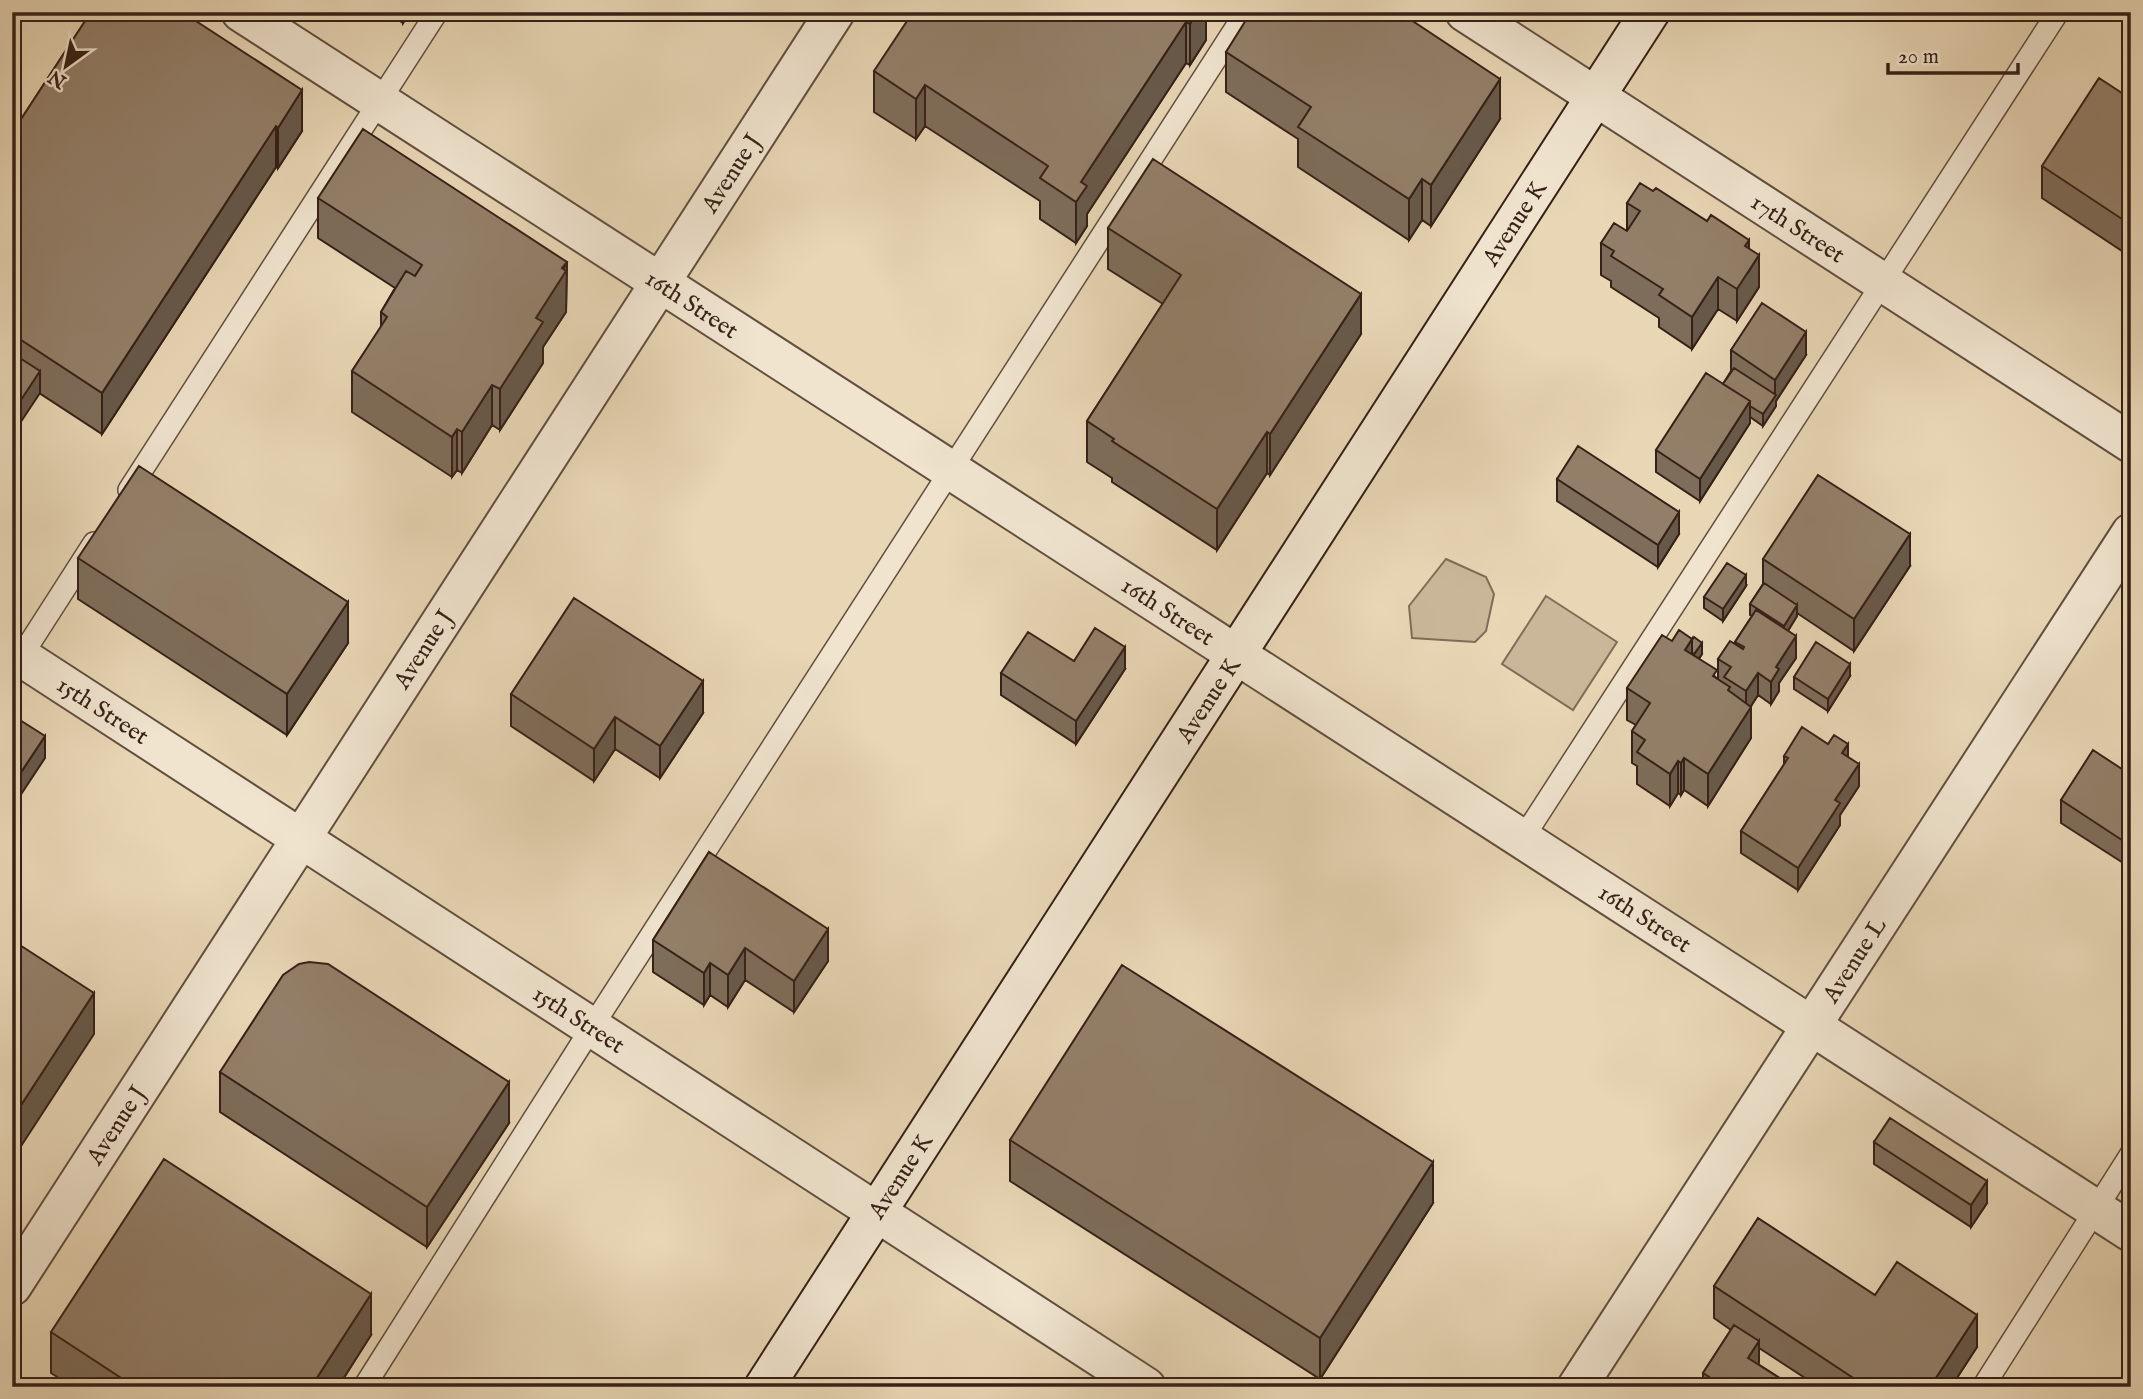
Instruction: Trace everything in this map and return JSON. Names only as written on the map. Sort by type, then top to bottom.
[{"type":"street","name":"16th Street","points":[[241,12],[2131,1232]]},
{"type":"street","name":"Avenue J","points":[[12,1286],[835,12]]},
{"type":"street","name":"17th Street","points":[[1465,12],[2131,443]]},
{"type":"street","name":"Avenue K","points":[[764,1387],[1650,12]]},
{"type":"street","name":"Avenue L","points":[[1577,1387],[2131,533]]},
{"type":"street","name":"15th Street","points":[[15,660],[301,838],[1146,1387]]},
{"type":"lane","points":[[118,507],[437,12]]},
{"type":"lane","points":[[364,1387],[592,1027],[1246,12]]},
{"type":"lane","points":[[1522,838],[2058,12]]},
{"type":"lane","points":[[15,660],[103,530]]},
{"type":"lane","points":[[1983,1387],[2131,1154]]},
{"type":"shaded area","points":[[1446,559],[1486,577],[1494,594],[1486,631],[1475,642],[1412,638],[1409,606]]},
{"type":"shaded area","points":[[1546,596],[1617,642],[1573,710],[1502,664]]},
{"type":"building","points":[[91,12],[182,12],[302,90],[102,393],[12,334],[12,133]]},
{"type":"building","points":[[913,12],[1197,12],[1190,24],[1186,22],[1081,182],[1087,186],[1076,202],[1040,178],[1048,166],[925,85],[916,99],[874,71]]},
{"type":"building","points":[[1251,12],[1399,12],[1500,79],[1431,185],[1422,179],[1409,199],[1298,127],[1311,107],[1226,52]]},
{"type":"building","points":[[2099,78],[2131,99],[2131,225],[2042,166]]},
{"type":"building","points":[[363,129],[567,262],[562,268],[566,271],[536,318],[543,322],[500,389],[492,385],[462,432],[457,429],[452,437],[352,371],[387,317],[381,312],[406,271],[415,276],[422,265],[318,198]]},
{"type":"building","points":[[1153,159],[1361,294],[1270,434],[1267,432],[1217,509],[1112,441],[1114,439],[1087,421],[1181,275],[1108,228]]},
{"type":"building","points":[[1640,183],[1653,191],[1656,188],[1707,221],[1711,215],[1749,240],[1745,246],[1759,255],[1737,289],[1718,277],[1692,317],[1659,295],[1663,289],[1611,256],[1614,251],[1601,243],[1614,223],[1627,231],[1640,211],[1627,203]]},
{"type":"building","points":[[1762,303],[1806,332],[1775,380],[1731,350]]},
{"type":"building","points":[[12,353],[40,371],[17,406],[17,396],[12,393]]},
{"type":"building","points":[[1734,368],[1776,395],[1763,414],[1750,406],[1750,401],[1723,384]]},
{"type":"building","points":[[1706,373],[1750,401],[1700,479],[1656,450]]},
{"type":"building","points":[[1578,446],[1679,512],[1658,545],[1557,479]]},
{"type":"building","points":[[139,466],[348,602],[287,694],[78,558]]},
{"type":"building","points":[[1818,475],[1910,534],[1854,619],[1763,559]]},
{"type":"building","points":[[1727,563],[1746,575],[1723,609],[1704,597]]},
{"type":"building","points":[[1764,583],[1797,605],[1784,626],[1750,604]]},
{"type":"building","points":[[574,598],[703,681],[660,746],[615,717],[594,749],[511,694]]},
{"type":"building","points":[[1756,610],[1796,636],[1776,667],[1779,669],[1771,682],[1758,673],[1746,691],[1724,677],[1731,667],[1718,659],[1730,641],[1743,649],[1744,647],[1735,642]]},
{"type":"building","points":[[1095,628],[1125,647],[1076,721],[1001,673],[1028,632],[1074,661]]},
{"type":"building","points":[[1679,630],[1692,639],[1685,650],[1717,670],[1713,676],[1730,687],[1728,690],[1751,707],[1708,774],[1684,758],[1681,763],[1678,761],[1670,774],[1637,752],[1645,740],[1632,731],[1650,703],[1627,688],[1662,635],[1672,641]]},
{"type":"building","points":[[1694,637],[1702,643],[1694,654],[1692,640]]},
{"type":"building","points":[[1816,642],[1850,664],[1828,699],[1794,677]]},
{"type":"building","points":[[12,715],[45,736],[12,786]]},
{"type":"building","points":[[1802,727],[1828,744],[1834,735],[1848,744],[1842,753],[1859,764],[1835,800],[1840,803],[1798,868],[1741,831],[1788,758],[1784,756]]},
{"type":"building","points":[[2093,750],[2131,775],[2131,846],[2061,800]]},
{"type":"building","points":[[709,852],[828,929],[794,981],[745,948],[728,975],[710,963],[704,973],[653,940]]},
{"type":"building","points":[[12,940],[94,993],[12,1119]]},
{"type":"building","points":[[299,964],[328,964],[509,1082],[427,1207],[220,1072],[283,975]]},
{"type":"building","points":[[1122,965],[1433,1162],[1320,1338],[1010,1140]]},
{"type":"building","points":[[1890,1118],[1987,1181],[1971,1205],[1874,1142]]},
{"type":"building","points":[[164,1159],[371,1294],[311,1387],[135,1387],[51,1332]]},
{"type":"building","points":[[1758,1218],[1875,1295],[1897,1262],[1977,1315],[1930,1387],[1913,1387],[1909,1384],[1906,1387],[1867,1387],[1714,1286]]},
{"type":"building","points":[[1734,1325],[1759,1341],[1748,1358],[1792,1386],[1796,1380],[1807,1387],[1714,1387],[1717,1382],[1703,1373]]},
{"type":"building","points":[[537,1379],[550,1387],[531,1387]]},
{"type":"building","points":[[1039,1379],[1051,1387],[1033,1387]]},
{"type":"building","points":[[1697,1381],[1706,1387],[1694,1387]]}]
